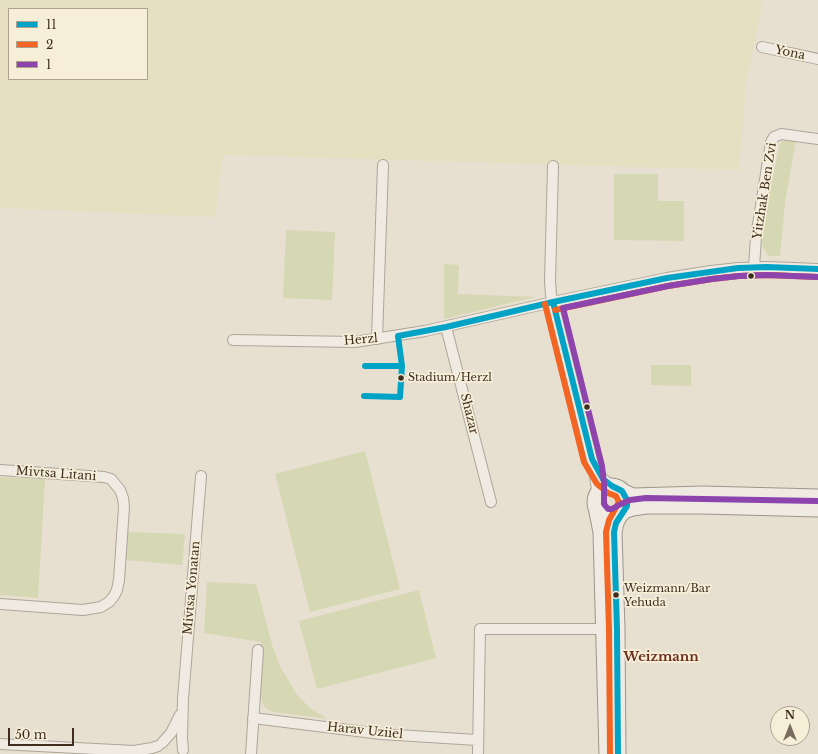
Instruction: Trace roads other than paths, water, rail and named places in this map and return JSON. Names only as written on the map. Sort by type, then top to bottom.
[{"type":"street","name":"Yona","points":[[762,47],[818,59]]},
{"type":"street","name":"Yitzhak Ben Zvi","points":[[754,267],[756,238],[771,142],[774,137],[781,134],[818,139]]},
{"type":"street","points":[[377,339],[383,165]]},
{"type":"street","points":[[553,166],[550,281],[553,302],[592,459],[596,483],[596,505],[601,532],[611,629],[618,754]]},
{"type":"street","name":"Herzl","points":[[233,340],[356,342],[446,327],[553,302],[674,277],[711,271],[754,267],[818,269]]},
{"type":"street","name":"Shazar","points":[[446,327],[491,502]]},
{"type":"street","points":[[592,459],[603,479],[634,496],[703,494],[818,497]]},
{"type":"street","name":"Mivtsa Litani","points":[[0,470],[104,477],[112,480],[120,490],[124,507],[119,580],[117,590],[109,602],[102,607],[83,610],[0,604]]},
{"type":"street","name":"Mivtsa Yonatan","points":[[158,748],[176,726],[182,711],[201,476]]},
{"type":"street","points":[[617,488],[601,490],[598,494],[596,505],[603,516],[610,518],[615,517],[633,508],[646,506],[818,509]]},
{"type":"street","points":[[607,754],[614,532],[616,523],[627,506],[627,500],[617,488]]},
{"type":"street","points":[[478,754],[477,740],[480,629],[611,629]]},
{"type":"street","points":[[251,754],[258,650]]},
{"type":"street","name":"Mivtsa Yonatan","points":[[183,699],[182,738],[184,752]]},
{"type":"street","name":"Harav Uziiel","points":[[253,718],[381,734],[477,740]]},
{"type":"street","points":[[0,744],[134,751],[158,748],[166,741],[179,744],[184,752]]},
{"type":"street","points":[[116,751],[135,754]]},
{"type":"place","name":"Stadium/Herzl","points":[[401,378]]},
{"type":"place","name":"Weizmann/Bar Yehuda","points":[[616,595]]},
{"type":"district","name":"Weizmann","points":[[661,657]]}]
